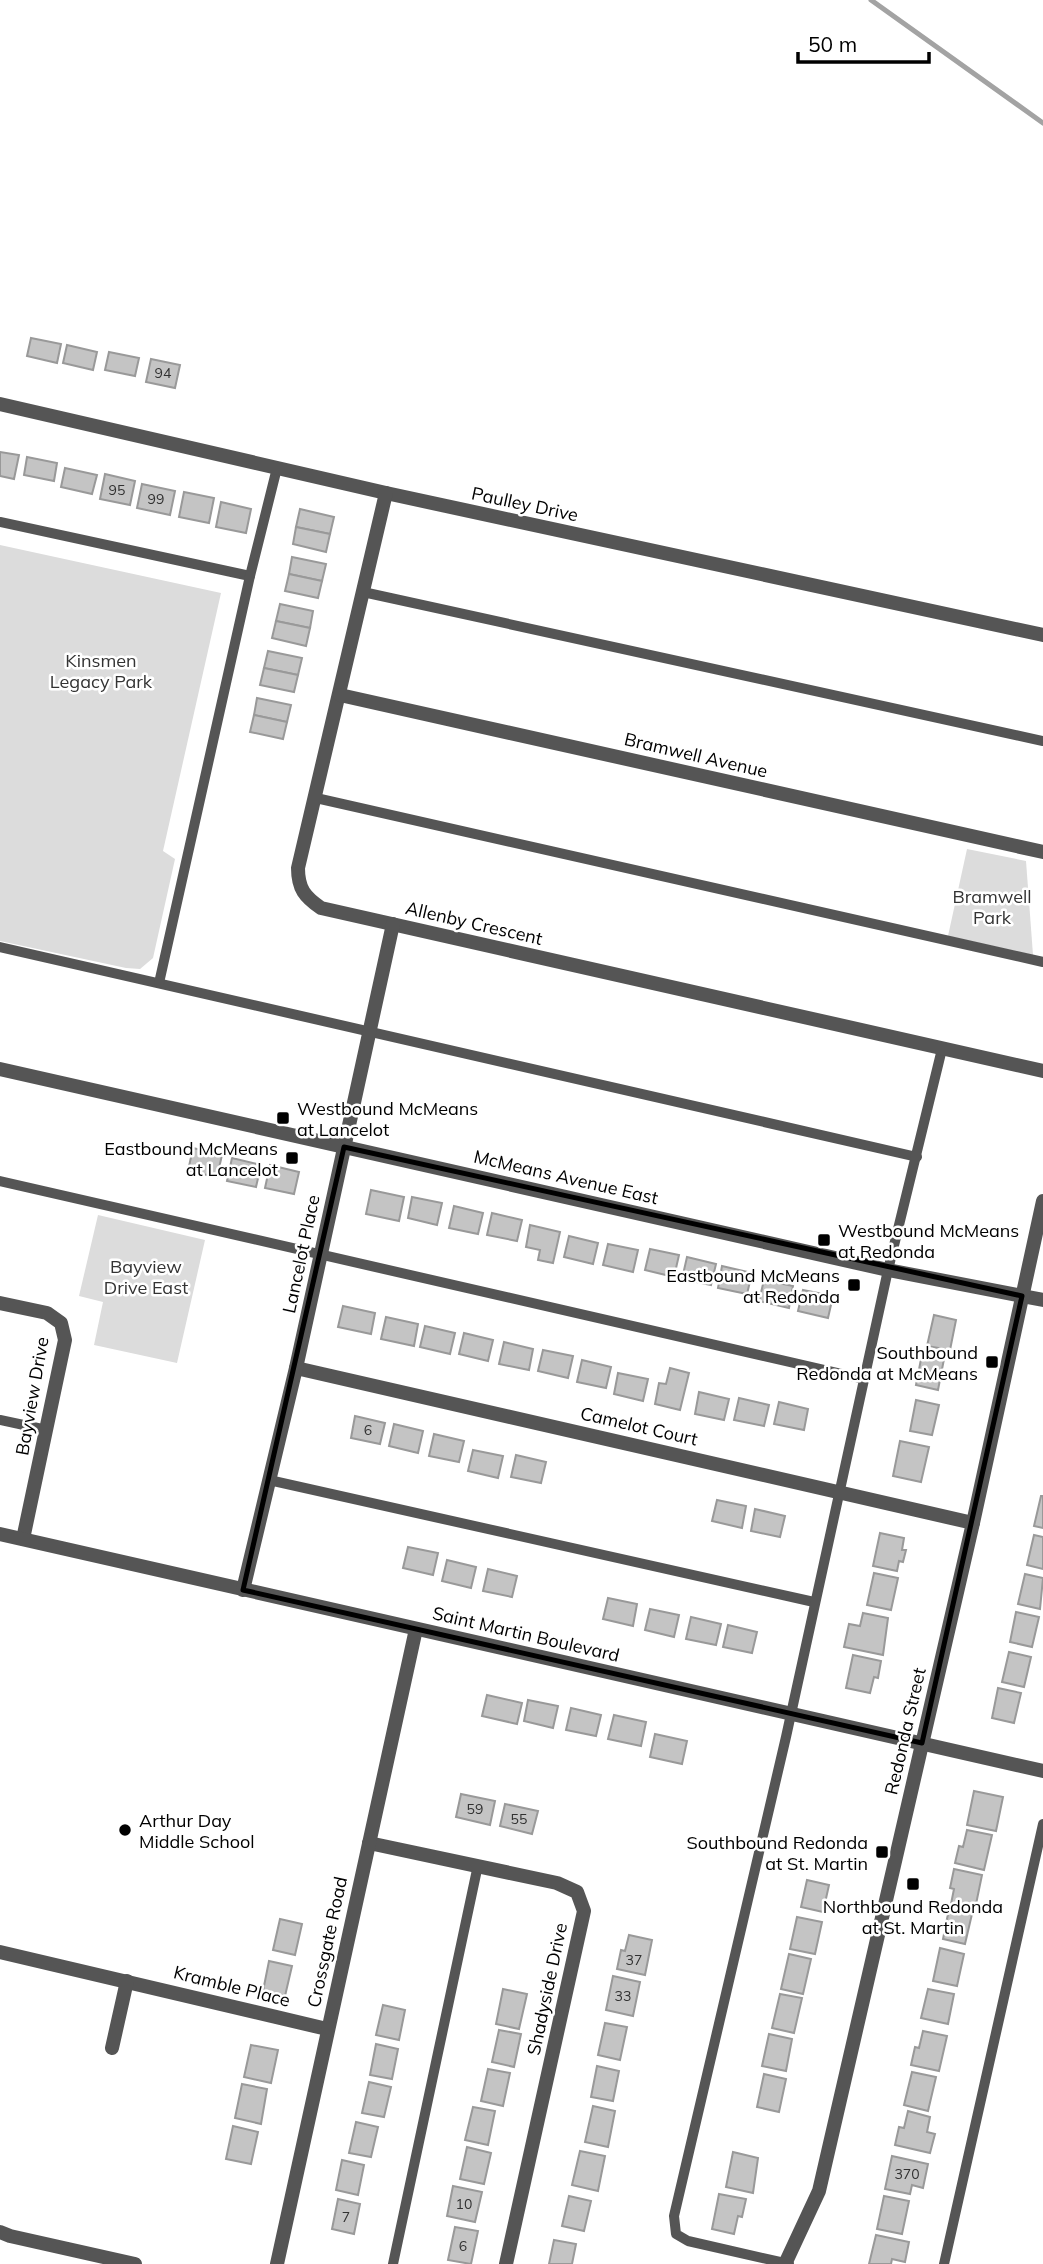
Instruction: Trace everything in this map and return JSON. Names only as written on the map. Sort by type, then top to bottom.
[{"type":"street","name":"Paulley Drive","points":[[0,404],[386,493],[1043,635]]},
{"type":"street","name":"Allenby Crescent","points":[[386,493],[298,868],[298,884],[307,898],[321,908],[1043,1071]]},
{"type":"street","name":"Bramwell Avenue","points":[[340,695],[1043,852]]},
{"type":"street","name":"Lancelot Place","points":[[243,1590],[296,1368],[393,924]]},
{"type":"street","name":"McMeans Avenue East","points":[[0,1069],[888,1269],[1043,1300]]},
{"type":"street","name":"Redonda Street","points":[[787,2264],[819,2191],[973,1523],[1043,1201]]},
{"type":"street","name":"Bayview Drive","points":[[0,1303],[47,1313],[61,1323],[65,1340],[23,1539]]},
{"type":"street","name":"Camelot Court","points":[[296,1368],[973,1523]]},
{"type":"street","name":"Saint Martin Boulevard","points":[[0,1534],[1043,1771]]},
{"type":"street","name":"Crossgate Road","points":[[277,2264],[416,1629]]},
{"type":"street","name":"Shadyside Drive","points":[[369,1843],[568,1887],[577,1892],[584,1911],[506,2264]]},
{"type":"street","name":"Kramble Place","points":[[0,1952],[327,2029]]},
{"type":"street","points":[[111,2048],[127,1981]]},
{"type":"street","points":[[0,2232],[135,2264]]},
{"type":"lane","points":[[159,983],[250,576],[277,468]]},
{"type":"lane","points":[[0,522],[250,576]]},
{"type":"lane","points":[[363,592],[1043,741]]},
{"type":"lane","points":[[316,798],[1043,962]]},
{"type":"lane","points":[[0,947],[917,1157]]},
{"type":"lane","points":[[787,2264],[688,2241],[676,2234],[674,2216],[791,1713],[888,1269],[942,1048]]},
{"type":"lane","points":[[0,1181],[864,1379]]},
{"type":"lane","points":[[0,1420],[47,1430]]},
{"type":"lane","points":[[269,1480],[814,1602]]},
{"type":"lane","points":[[944,2264],[1043,1824]]},
{"type":"lane","points":[[393,2264],[478,1865]]},
{"type":"highlighted area","points":[[344,1147],[1022,1296],[922,1743],[243,1590]]},
{"type":"green space","name":"Kinsmen Legacy Park","points":[[0,545],[221,593],[163,851],[175,859],[153,958],[140,969],[0,941]]},
{"type":"green space","name":"Bramwell Park","points":[[967,849],[1026,861],[1033,955],[948,936]]},
{"type":"green space","name":"Bayview Drive East","points":[[98,1215],[205,1240],[177,1363],[94,1345],[103,1302],[79,1296]]},
{"type":"building","points":[[31,338],[61,344],[57,363],[27,356]]},
{"type":"building","points":[[67,345],[97,352],[93,370],[63,363]]},
{"type":"building","points":[[109,352],[139,358],[135,376],[105,370]]},
{"type":"building","points":[[151,359],[180,365],[175,388],[146,382]]},
{"type":"building","points":[[0,452],[19,455],[14,479],[0,476]]},
{"type":"building","points":[[27,457],[57,463],[54,481],[24,475]]},
{"type":"building","points":[[65,468],[97,475],[92,494],[61,487]]},
{"type":"building","points":[[105,474],[135,481],[130,505],[100,499]]},
{"type":"building","points":[[142,484],[175,491],[170,515],[137,508]]},
{"type":"building","points":[[184,492],[214,498],[209,523],[179,517]]},
{"type":"building","points":[[221,502],[251,509],[246,533],[216,527]]},
{"type":"building","points":[[300,509],[334,517],[330,534],[296,527]]},
{"type":"building","points":[[296,527],[330,534],[326,552],[293,544]]},
{"type":"building","points":[[292,557],[326,564],[322,581],[289,574]]},
{"type":"building","points":[[289,574],[322,581],[318,598],[285,591]]},
{"type":"building","points":[[280,604],[313,611],[310,628],[276,621]]},
{"type":"building","points":[[276,621],[310,628],[306,646],[272,638]]},
{"type":"building","points":[[268,651],[302,658],[298,675],[264,668]]},
{"type":"building","points":[[264,668],[298,675],[294,692],[260,685]]},
{"type":"building","points":[[257,698],[291,705],[287,722],[254,715]]},
{"type":"building","points":[[254,715],[287,722],[283,739],[250,732]]},
{"type":"building","points":[[193,1148],[222,1155],[217,1177],[188,1171]]},
{"type":"building","points":[[232,1158],[261,1165],[256,1187],[227,1181]]},
{"type":"building","points":[[270,1165],[299,1172],[294,1194],[265,1188]]},
{"type":"building","points":[[371,1190],[404,1197],[399,1221],[366,1214]]},
{"type":"building","points":[[412,1197],[442,1203],[437,1225],[408,1218]]},
{"type":"building","points":[[454,1206],[483,1213],[478,1234],[449,1228]]},
{"type":"building","points":[[492,1213],[522,1220],[517,1241],[487,1235]]},
{"type":"building","points":[[530,1225],[560,1232],[553,1263],[538,1260],[540,1250],[526,1247]]},
{"type":"building","points":[[569,1236],[598,1243],[593,1264],[564,1257]]},
{"type":"building","points":[[608,1244],[638,1250],[633,1272],[603,1265]]},
{"type":"building","points":[[650,1249],[679,1255],[674,1277],[645,1270]]},
{"type":"building","points":[[687,1257],[716,1264],[711,1285],[682,1279]]},
{"type":"building","points":[[722,1266],[752,1273],[747,1294],[718,1288]]},
{"type":"building","points":[[764,1280],[793,1286],[789,1308],[759,1301]]},
{"type":"building","points":[[803,1290],[833,1296],[828,1318],[798,1311]]},
{"type":"building","points":[[343,1306],[375,1313],[371,1334],[338,1327]]},
{"type":"building","points":[[934,1315],[956,1320],[950,1350],[927,1346]]},
{"type":"building","points":[[386,1317],[418,1324],[414,1346],[381,1339]]},
{"type":"building","points":[[425,1326],[455,1333],[450,1354],[420,1347]]},
{"type":"building","points":[[464,1333],[493,1340],[488,1361],[459,1354]]},
{"type":"building","points":[[504,1342],[533,1349],[529,1370],[499,1364]]},
{"type":"building","points":[[543,1350],[573,1356],[568,1378],[538,1371]]},
{"type":"building","points":[[922,1354],[944,1359],[938,1390],[916,1385]]},
{"type":"building","points":[[582,1360],[611,1367],[606,1388],[577,1382]]},
{"type":"building","points":[[670,1368],[689,1373],[680,1410],[655,1404],[659,1383],[666,1384]]},
{"type":"building","points":[[618,1373],[648,1379],[643,1401],[614,1394]]},
{"type":"building","points":[[699,1392],[729,1399],[724,1420],[695,1414]]},
{"type":"building","points":[[739,1398],[769,1405],[764,1426],[734,1420]]},
{"type":"building","points":[[916,1400],[939,1405],[932,1435],[910,1431]]},
{"type":"building","points":[[779,1402],[808,1409],[804,1430],[774,1424]]},
{"type":"building","points":[[355,1416],[385,1423],[380,1444],[351,1438]]},
{"type":"building","points":[[394,1424],[423,1431],[418,1453],[389,1446]]},
{"type":"building","points":[[434,1434],[464,1441],[459,1462],[429,1456]]},
{"type":"building","points":[[900,1441],[929,1447],[921,1482],[893,1476]]},
{"type":"building","points":[[473,1450],[503,1456],[498,1478],[468,1471]]},
{"type":"building","points":[[516,1455],[546,1462],[541,1483],[511,1477]]},
{"type":"building","points":[[1043,1496],[1043,1528],[1034,1526]]},
{"type":"building","points":[[717,1500],[746,1506],[742,1528],[712,1521]]},
{"type":"building","points":[[755,1509],[785,1516],[780,1537],[751,1531]]},
{"type":"building","points":[[880,1533],[904,1538],[902,1550],[906,1550],[903,1562],[899,1561],[897,1571],[873,1566]]},
{"type":"building","points":[[1034,1535],[1043,1537],[1043,1569],[1027,1565]]},
{"type":"building","points":[[408,1547],[438,1553],[433,1575],[403,1568]]},
{"type":"building","points":[[447,1560],[476,1567],[471,1588],[442,1581]]},
{"type":"building","points":[[488,1569],[517,1576],[512,1597],[483,1591]]},
{"type":"building","points":[[874,1573],[898,1578],[891,1610],[867,1605]]},
{"type":"building","points":[[1025,1574],[1043,1578],[1040,1609],[1018,1604]]},
{"type":"building","points":[[608,1598],[637,1604],[633,1626],[603,1619]]},
{"type":"building","points":[[650,1609],[679,1615],[674,1637],[645,1630]]},
{"type":"building","points":[[1016,1612],[1039,1617],[1032,1647],[1010,1642]]},
{"type":"building","points":[[863,1613],[888,1618],[883,1655],[844,1647],[849,1624],[860,1626]]},
{"type":"building","points":[[691,1617],[721,1624],[716,1645],[686,1639]]},
{"type":"building","points":[[728,1625],[757,1632],[752,1653],[723,1647]]},
{"type":"building","points":[[1009,1652],[1031,1657],[1024,1687],[1002,1682]]},
{"type":"building","points":[[853,1655],[881,1661],[878,1678],[874,1677],[870,1693],[846,1688]]},
{"type":"building","points":[[998,1688],[1021,1693],[1014,1723],[992,1718]]},
{"type":"building","points":[[487,1695],[522,1703],[517,1724],[482,1716]]},
{"type":"building","points":[[528,1700],[558,1706],[553,1728],[524,1721]]},
{"type":"building","points":[[571,1708],[601,1715],[596,1736],[566,1730]]},
{"type":"building","points":[[614,1715],[646,1722],[641,1746],[608,1739]]},
{"type":"building","points":[[655,1734],[687,1741],[682,1764],[650,1757]]},
{"type":"building","points":[[974,1791],[1003,1797],[996,1831],[967,1825]]},
{"type":"building","points":[[461,1794],[495,1801],[490,1825],[456,1817]]},
{"type":"building","points":[[505,1804],[538,1811],[532,1834],[500,1826]]},
{"type":"building","points":[[967,1830],[992,1835],[984,1870],[955,1863]]},
{"type":"building","points":[[954,1869],[982,1875],[975,1909],[951,1904],[954,1889],[950,1888]]},
{"type":"building","points":[[807,1880],[829,1885],[823,1912],[801,1907]]},
{"type":"building","points":[[949,1909],[972,1914],[965,1944],[943,1939]]},
{"type":"building","points":[[797,1917],[822,1922],[815,1954],[790,1949]]},
{"type":"building","points":[[280,1919],[302,1924],[295,1955],[273,1950]]},
{"type":"building","points":[[629,1935],[652,1940],[645,1975],[617,1969],[621,1950],[625,1951]]},
{"type":"building","points":[[940,1948],[964,1954],[957,1986],[933,1981]]},
{"type":"building","points":[[789,1954],[811,1959],[803,1994],[781,1989]]},
{"type":"building","points":[[269,1961],[292,1966],[285,1996],[263,1991]]},
{"type":"building","points":[[613,1976],[640,1982],[633,2016],[606,2010]]},
{"type":"building","points":[[503,1989],[527,1994],[519,2029],[496,2024]]},
{"type":"building","points":[[928,1989],[954,1994],[948,2024],[921,2018]]},
{"type":"building","points":[[780,1994],[802,1998],[794,2033],[772,2028]]},
{"type":"building","points":[[383,2005],[405,2010],[399,2040],[376,2035]]},
{"type":"building","points":[[605,2023],[627,2027],[620,2060],[598,2055]]},
{"type":"building","points":[[499,2030],[521,2034],[514,2067],[492,2062]]},
{"type":"building","points":[[923,2031],[947,2036],[939,2071],[911,2065],[915,2047],[919,2048]]},
{"type":"building","points":[[769,2034],[792,2039],[786,2071],[762,2066]]},
{"type":"building","points":[[376,2044],[398,2049],[392,2079],[370,2075]]},
{"type":"building","points":[[251,2045],[278,2050],[271,2083],[244,2077]]},
{"type":"building","points":[[597,2066],[619,2071],[613,2101],[591,2097]]},
{"type":"building","points":[[488,2069],[510,2073],[503,2106],[481,2101]]},
{"type":"building","points":[[912,2072],[936,2077],[928,2111],[904,2105]]},
{"type":"building","points":[[764,2074],[786,2079],[779,2112],[757,2107]]},
{"type":"building","points":[[369,2082],[391,2087],[384,2117],[362,2113]]},
{"type":"building","points":[[242,2084],[267,2089],[261,2124],[235,2118]]},
{"type":"building","points":[[593,2106],[615,2111],[608,2147],[585,2142]]},
{"type":"building","points":[[473,2107],[495,2111],[488,2145],[465,2140]]},
{"type":"building","points":[[908,2111],[930,2117],[927,2132],[935,2134],[930,2153],[895,2145],[899,2127],[904,2128]]},
{"type":"building","points":[[356,2122],[378,2127],[371,2157],[349,2153]]},
{"type":"building","points":[[233,2126],[258,2132],[251,2164],[226,2159]]},
{"type":"building","points":[[467,2147],[491,2153],[484,2184],[460,2179]]},
{"type":"building","points":[[580,2151],[605,2156],[598,2191],[572,2185]]},
{"type":"building","points":[[733,2152],[758,2158],[753,2193],[726,2187]]},
{"type":"building","points":[[892,2156],[928,2164],[923,2188],[912,2185],[910,2194],[885,2189]]},
{"type":"building","points":[[342,2160],[364,2165],[358,2195],[336,2190]]},
{"type":"building","points":[[453,2186],[482,2192],[475,2222],[447,2216]]},
{"type":"building","points":[[719,2194],[746,2199],[734,2234],[712,2229]]},
{"type":"building","points":[[569,2196],[591,2201],[584,2231],[562,2226]]},
{"type":"building","points":[[884,2196],[909,2201],[902,2234],[877,2229]]},
{"type":"building","points":[[338,2199],[360,2204],[354,2234],[332,2229]]},
{"type":"building","points":[[455,2227],[478,2231],[471,2264],[448,2260]]},
{"type":"building","points":[[876,2235],[909,2242],[905,2262],[892,2259],[891,2264],[869,2264]]},
{"type":"building","points":[[554,2240],[576,2244],[572,2264],[549,2264]]},
{"type":"waterway","points":[[871,0],[1043,123]]},
{"type":"place","name":"Westbound McMeans at Lancelot","points":[[283,1118]]},
{"type":"place","name":"Eastbound McMeans at Lancelot","points":[[292,1158]]},
{"type":"place","name":"Westbound McMeans at Redonda","points":[[824,1240]]},
{"type":"place","name":"Eastbound McMeans at Redonda","points":[[854,1285]]},
{"type":"place","name":"Southbound Redonda at McMeans","points":[[992,1362]]},
{"type":"place","name":"Arthur Day Middle School","points":[[125,1830]]},
{"type":"place","name":"Southbound Redonda at St. Martin","points":[[882,1852]]},
{"type":"place","name":"Northbound Redonda at St. Martin","points":[[913,1884]]}]
